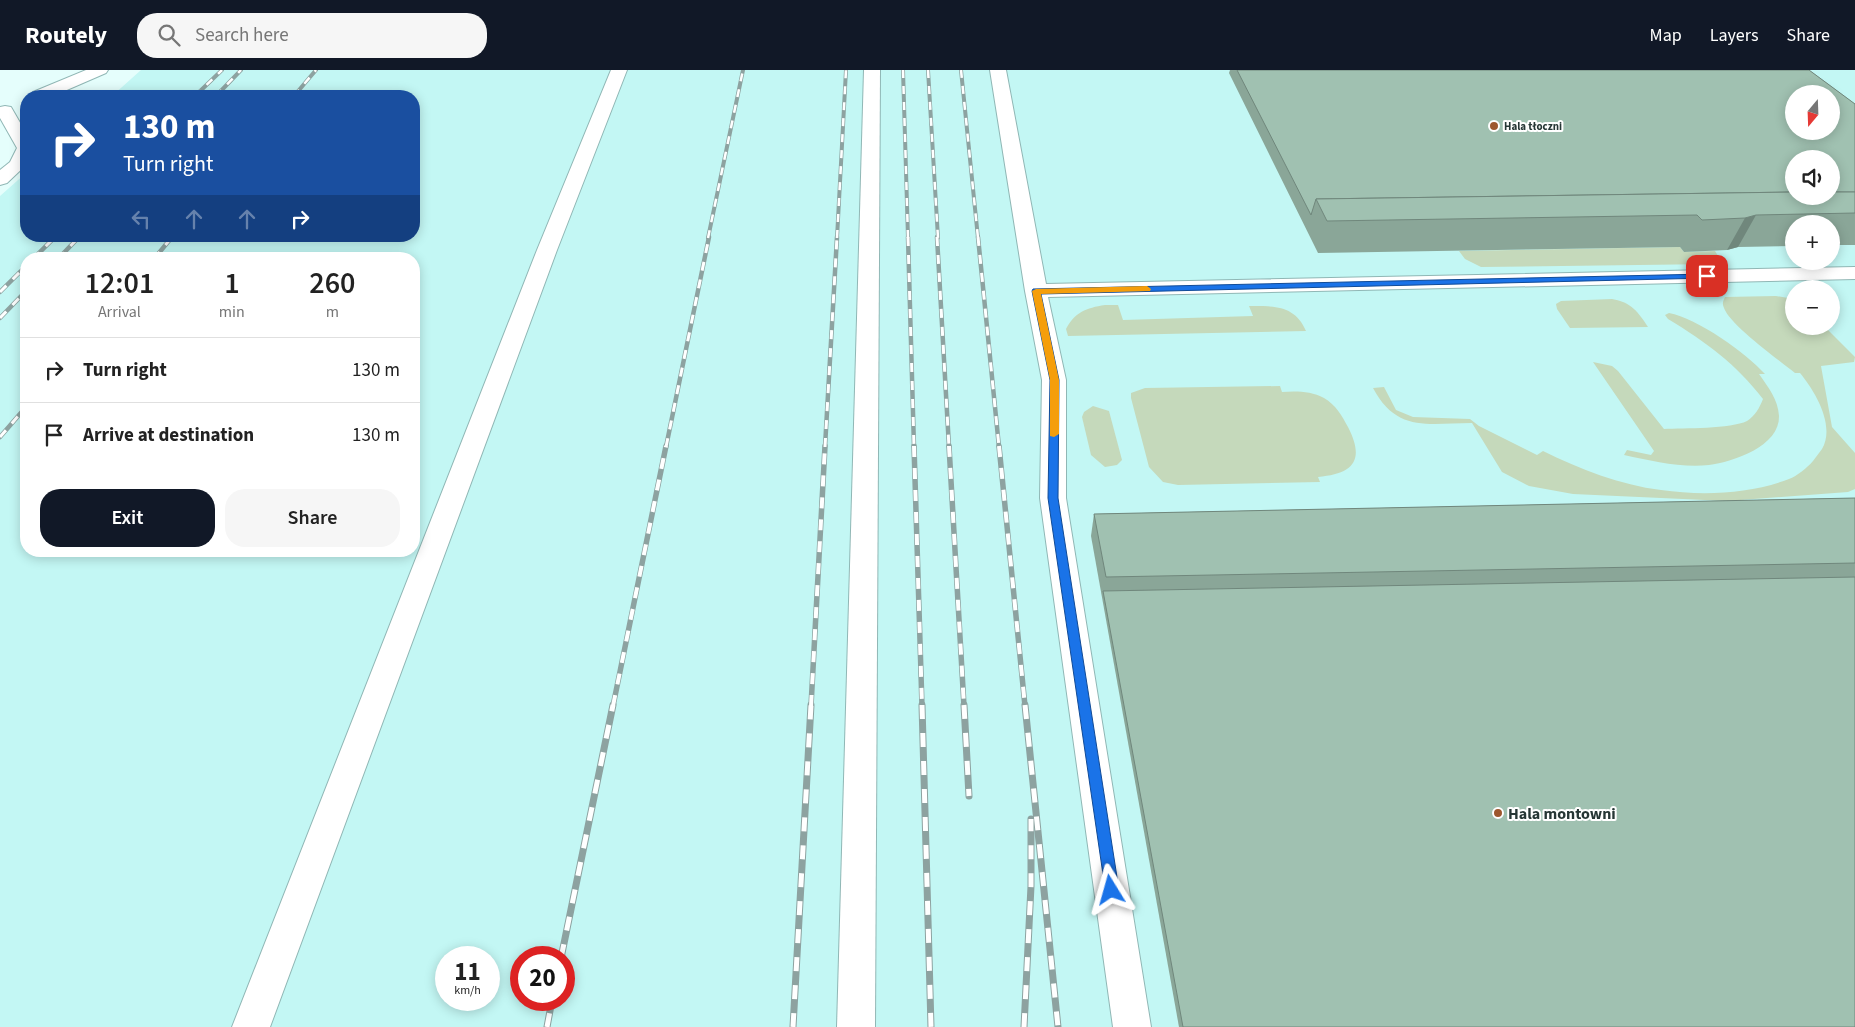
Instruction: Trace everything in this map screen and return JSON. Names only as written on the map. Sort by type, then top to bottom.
[{"type":"lane","points":[[52,90],[100,70]]},
{"type":"lane","points":[[250,1027],[544,259],[619,70]]},
{"type":"lane","points":[[856,1027],[872,70]]},
{"type":"lane","points":[[998,70],[1036,291],[1054,380],[1053,498],[1132,1027]]},
{"type":"lane","points":[[8,109],[20,135]]},
{"type":"lane","points":[[0,179],[17,165],[20,159]]},
{"type":"lane","points":[[1036,291],[1855,273]]},
{"type":"shaded area","points":[[141,70],[1855,70],[1855,1027],[0,1027],[0,196],[20,178],[20,242],[420,242],[420,90],[119,90]]},
{"type":"green space","points":[[1680,247],[1684,252],[1715,251],[1720,259],[1714,264],[1481,267],[1465,259],[1459,251]]},
{"type":"green space","points":[[1725,297],[1785,298],[1785,335],[1833,335],[1855,357],[1854,362],[1821,366],[1832,427],[1855,453],[1855,489],[1848,492],[1727,501],[1573,494],[1529,486],[1502,472],[1472,423],[1428,424],[1403,419],[1382,402],[1373,388],[1384,387],[1396,410],[1413,417],[1470,419],[1479,426],[1537,455],[1543,451],[1586,470],[1646,488],[1677,492],[1710,493],[1742,491],[1774,484],[1799,474],[1813,461],[1826,440],[1825,419],[1822,408],[1806,380],[1800,373],[1795,373],[1735,324],[1724,308],[1723,301]]},
{"type":"green space","points":[[1619,300],[1633,308],[1648,327],[1570,328],[1557,309],[1556,304],[1561,301]]},
{"type":"green space","points":[[1105,305],[1118,305],[1123,320],[1253,316],[1249,306],[1275,307],[1296,316],[1306,331],[1068,336],[1066,329],[1073,318],[1087,309]]},
{"type":"green space","points":[[1669,313],[1680,316],[1707,329],[1746,356],[1765,374],[1759,374],[1775,399],[1779,416],[1777,427],[1764,444],[1753,451],[1730,460],[1698,466],[1656,462],[1624,455],[1627,450],[1651,455],[1654,451],[1593,362],[1612,366],[1618,371],[1664,429],[1719,427],[1740,424],[1752,417],[1763,399],[1753,386],[1720,354],[1668,319],[1665,315]]},
{"type":"green space","points":[[1280,386],[1282,392],[1314,394],[1324,398],[1335,407],[1348,427],[1356,448],[1353,463],[1348,469],[1340,473],[1318,477],[1320,482],[1178,485],[1163,482],[1149,467],[1131,393],[1145,388]]},
{"type":"green space","points":[[1093,406],[1109,411],[1122,460],[1117,465],[1105,467],[1091,455],[1082,417],[1084,412]]},
{"type":"building","name":"Hala tłoczni","points":[[1237,70],[1809,70],[1829,85],[1785,85],[1785,140],[1840,140],[1840,93],[1855,104],[1855,192],[1840,192],[1840,150],[1785,150],[1785,192],[1316,199],[1311,215]]},
{"type":"building","points":[[1785,192],[1785,205],[1840,205],[1840,192],[1855,192],[1855,213],[1756,215],[1745,218],[1702,220],[1697,215],[1327,221],[1316,199]]},
{"type":"building","points":[[1855,498],[1855,563],[1106,577],[1094,514]]},
{"type":"building","name":"Hala montowni","points":[[1855,577],[1855,1027],[1183,1027],[1103,591]]},
{"type":"railway","points":[[201,90],[222,70]]},
{"type":"railway","points":[[222,90],[241,70]]},
{"type":"railway","points":[[299,90],[316,70]]},
{"type":"railway","points":[[708,238],[743,70]]},
{"type":"railway","points":[[837,238],[846,70]]},
{"type":"railway","points":[[903,70],[908,238]]},
{"type":"railway","points":[[928,70],[938,238]]},
{"type":"railway","points":[[961,70],[978,238]]},
{"type":"railway","points":[[666,447],[709,237]]},
{"type":"railway","points":[[825,447],[837,237]]},
{"type":"railway","points":[[908,237],[914,447]]},
{"type":"railway","points":[[937,237],[949,447]]},
{"type":"railway","points":[[978,237],[999,447]]},
{"type":"railway","points":[[40,252],[50,242]]},
{"type":"railway","points":[[65,252],[74,242]]},
{"type":"railway","points":[[160,252],[168,242]]},
{"type":"railway","points":[[0,292],[20,272]]},
{"type":"railway","points":[[0,318],[20,297]]},
{"type":"railway","points":[[0,437],[20,414]]},
{"type":"railway","points":[[613,706],[666,446]]},
{"type":"railway","points":[[811,706],[825,446]]},
{"type":"railway","points":[[914,446],[922,706]]},
{"type":"railway","points":[[949,446],[964,706]]},
{"type":"railway","points":[[999,446],[1025,706]]},
{"type":"railway","points":[[563,946],[613,705]]},
{"type":"railway","points":[[793,1027],[811,705]]},
{"type":"railway","points":[[922,705],[931,1027]]},
{"type":"railway","points":[[964,705],[969,796]]},
{"type":"railway","points":[[1025,705],[1058,1027]]},
{"type":"railway","points":[[1024,1027],[1031,886],[1031,819]]},
{"type":"railway","points":[[547,1027],[550,1011]]},
{"type":"slow traffic","points":[[1054,434],[1054,380],[1036,291],[1147,289]]},
{"type":"place","name":"Hala tłoczni","points":[[1494,126]]},
{"type":"place","name":"Hala montowni","points":[[1498,813]]},
{"type":"route","points":[[1111,890],[1053,498],[1054,380],[1036,291],[1707,276]]}]
